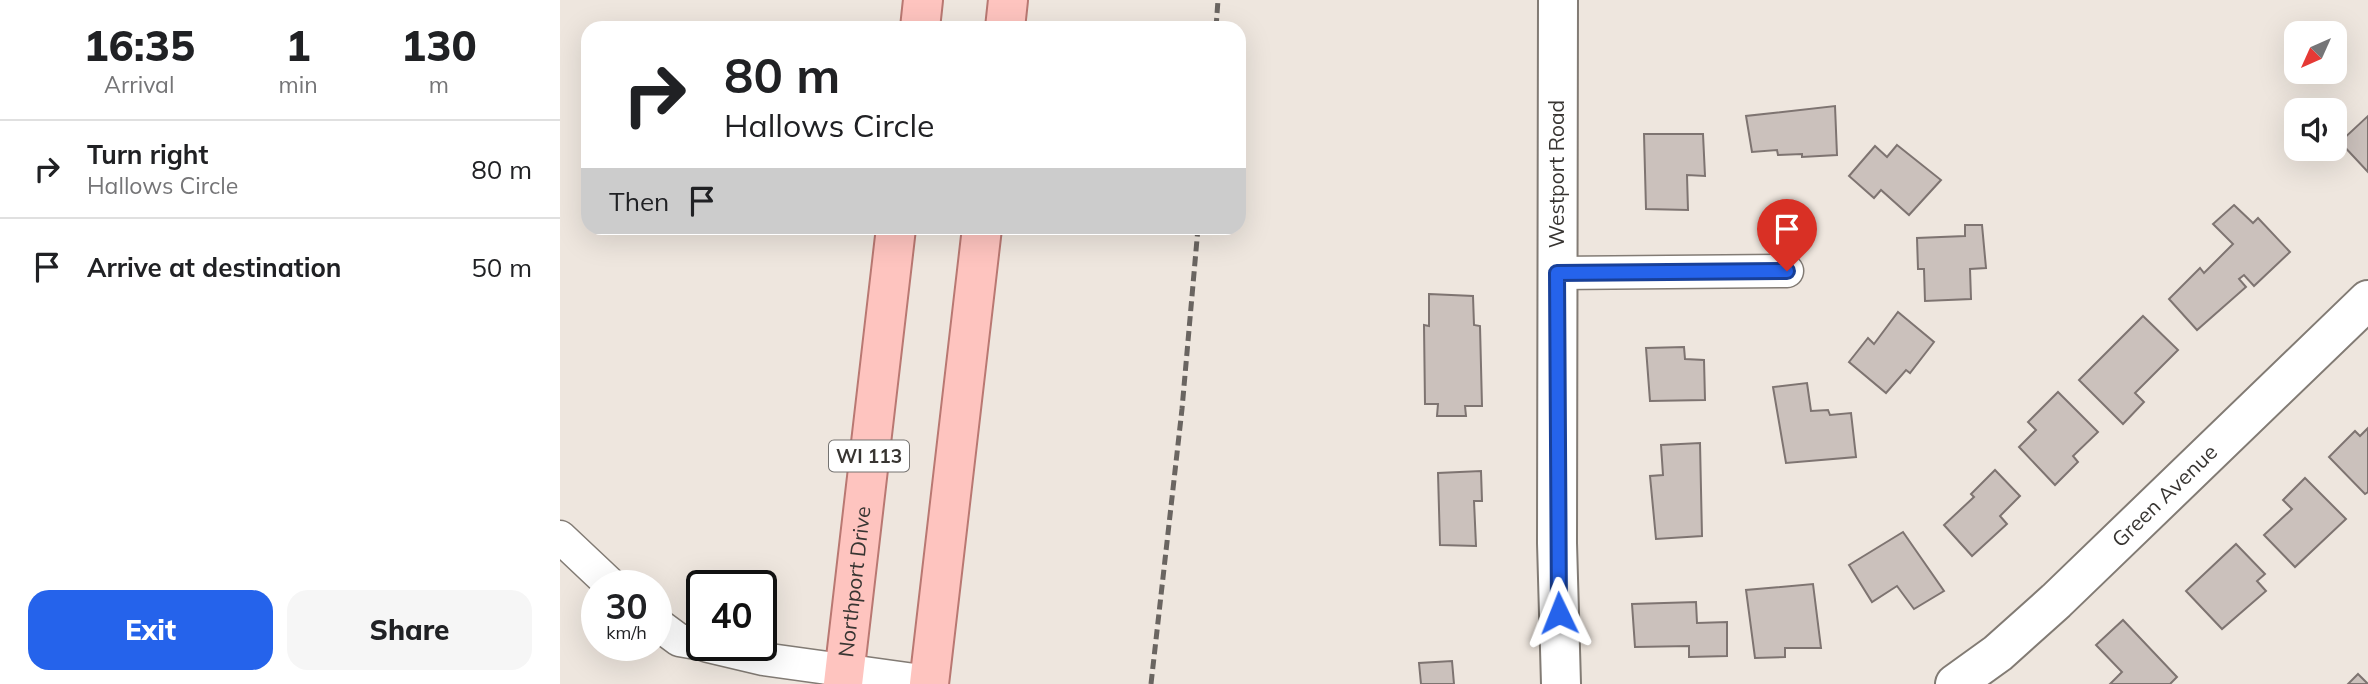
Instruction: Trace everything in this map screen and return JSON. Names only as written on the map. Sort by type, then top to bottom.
[{"type":"main road","points":[[921,21],[923,0]]},
{"type":"main road","points":[[1006,21],[1008,0]]},
{"type":"main road","name":"Northport Drive","points":[[844,678],[895,235]]},
{"type":"main road","points":[[929,683],[981,235]]},
{"type":"street","name":"Westport Road","points":[[1558,0],[1557,542],[1561,684]]},
{"type":"street","points":[[1557,273],[1787,271]]},
{"type":"street","name":"Green Avenue","points":[[1973,679],[2368,300]]},
{"type":"street","points":[[560,537],[595,570]]},
{"type":"street","points":[[772,661],[844,678],[929,683]]},
{"type":"building","points":[[1835,106],[1837,155],[1802,157],[1802,154],[1778,155],[1777,150],[1752,152],[1746,116]]},
{"type":"building","points":[[2368,116],[2368,172],[2347,150],[2347,136]]},
{"type":"building","points":[[1644,134],[1703,134],[1705,176],[1687,175],[1688,210],[1646,209]]},
{"type":"building","points":[[1897,145],[1941,180],[1909,215],[1881,190],[1874,198],[1849,176],[1875,146],[1887,157]]},
{"type":"building","points":[[2234,205],[2253,223],[2258,218],[2290,252],[2254,286],[2244,275],[2239,279],[2246,287],[2197,330],[2169,299],[2200,268],[2204,273],[2233,244],[2213,224]]},
{"type":"building","points":[[1965,225],[1982,225],[1986,268],[1970,269],[1971,299],[1925,301],[1924,269],[1918,269],[1917,238],[1965,236]]},
{"type":"building","points":[[1429,294],[1473,296],[1474,325],[1480,326],[1482,406],[1465,406],[1466,416],[1437,416],[1438,404],[1425,404],[1424,325],[1429,326]]},
{"type":"building","points":[[1898,312],[1934,342],[1910,373],[1906,370],[1886,393],[1849,362],[1868,338],[1874,344]]},
{"type":"building","points":[[2143,316],[2178,350],[2135,393],[2144,402],[2123,424],[2079,380]]},
{"type":"building","points":[[1684,347],[1685,359],[1704,360],[1705,400],[1650,401],[1646,348]]},
{"type":"building","points":[[1807,383],[1811,411],[1828,410],[1830,415],[1851,413],[1856,457],[1786,463],[1773,387]]},
{"type":"building","points":[[2058,392],[2098,432],[2073,456],[2078,462],[2055,485],[2019,447],[2036,430],[2028,422]]},
{"type":"building","points":[[2368,428],[2368,492],[2365,494],[2329,457],[2355,431],[2360,436]]},
{"type":"building","points":[[1700,443],[1702,536],[1656,539],[1650,476],[1663,475],[1661,445]]},
{"type":"building","points":[[1995,470],[2020,496],[2000,516],[2007,524],[1972,556],[1944,525],[1974,497],[1971,494]]},
{"type":"building","points":[[1481,471],[1482,501],[1474,501],[1476,546],[1440,545],[1438,473]]},
{"type":"building","points":[[2305,478],[2346,519],[2295,567],[2264,535],[2292,509],[2283,500]]},
{"type":"building","points":[[1903,532],[1944,591],[1914,609],[1897,586],[1872,602],[1849,565]]},
{"type":"building","points":[[2236,544],[2265,574],[2257,581],[2266,591],[2222,629],[2186,591]]},
{"type":"building","points":[[1813,584],[1821,648],[1785,648],[1785,657],[1755,658],[1746,590]]},
{"type":"building","points":[[1696,602],[1697,623],[1727,622],[1727,656],[1689,657],[1689,646],[1635,647],[1632,604]]},
{"type":"building","points":[[2123,620],[2177,677],[2170,684],[2110,684],[2122,672],[2096,645]]},
{"type":"building","points":[[1452,661],[1454,684],[1421,684],[1419,663]]},
{"type":"building","points":[[2358,674],[2368,684],[2348,684]]},
{"type":"railway","points":[[1216,21],[1218,0]]},
{"type":"railway","points":[[1151,684],[1182,409],[1197,235]]},
{"type":"route","points":[[1559,613],[1557,273],[1787,271]]}]
